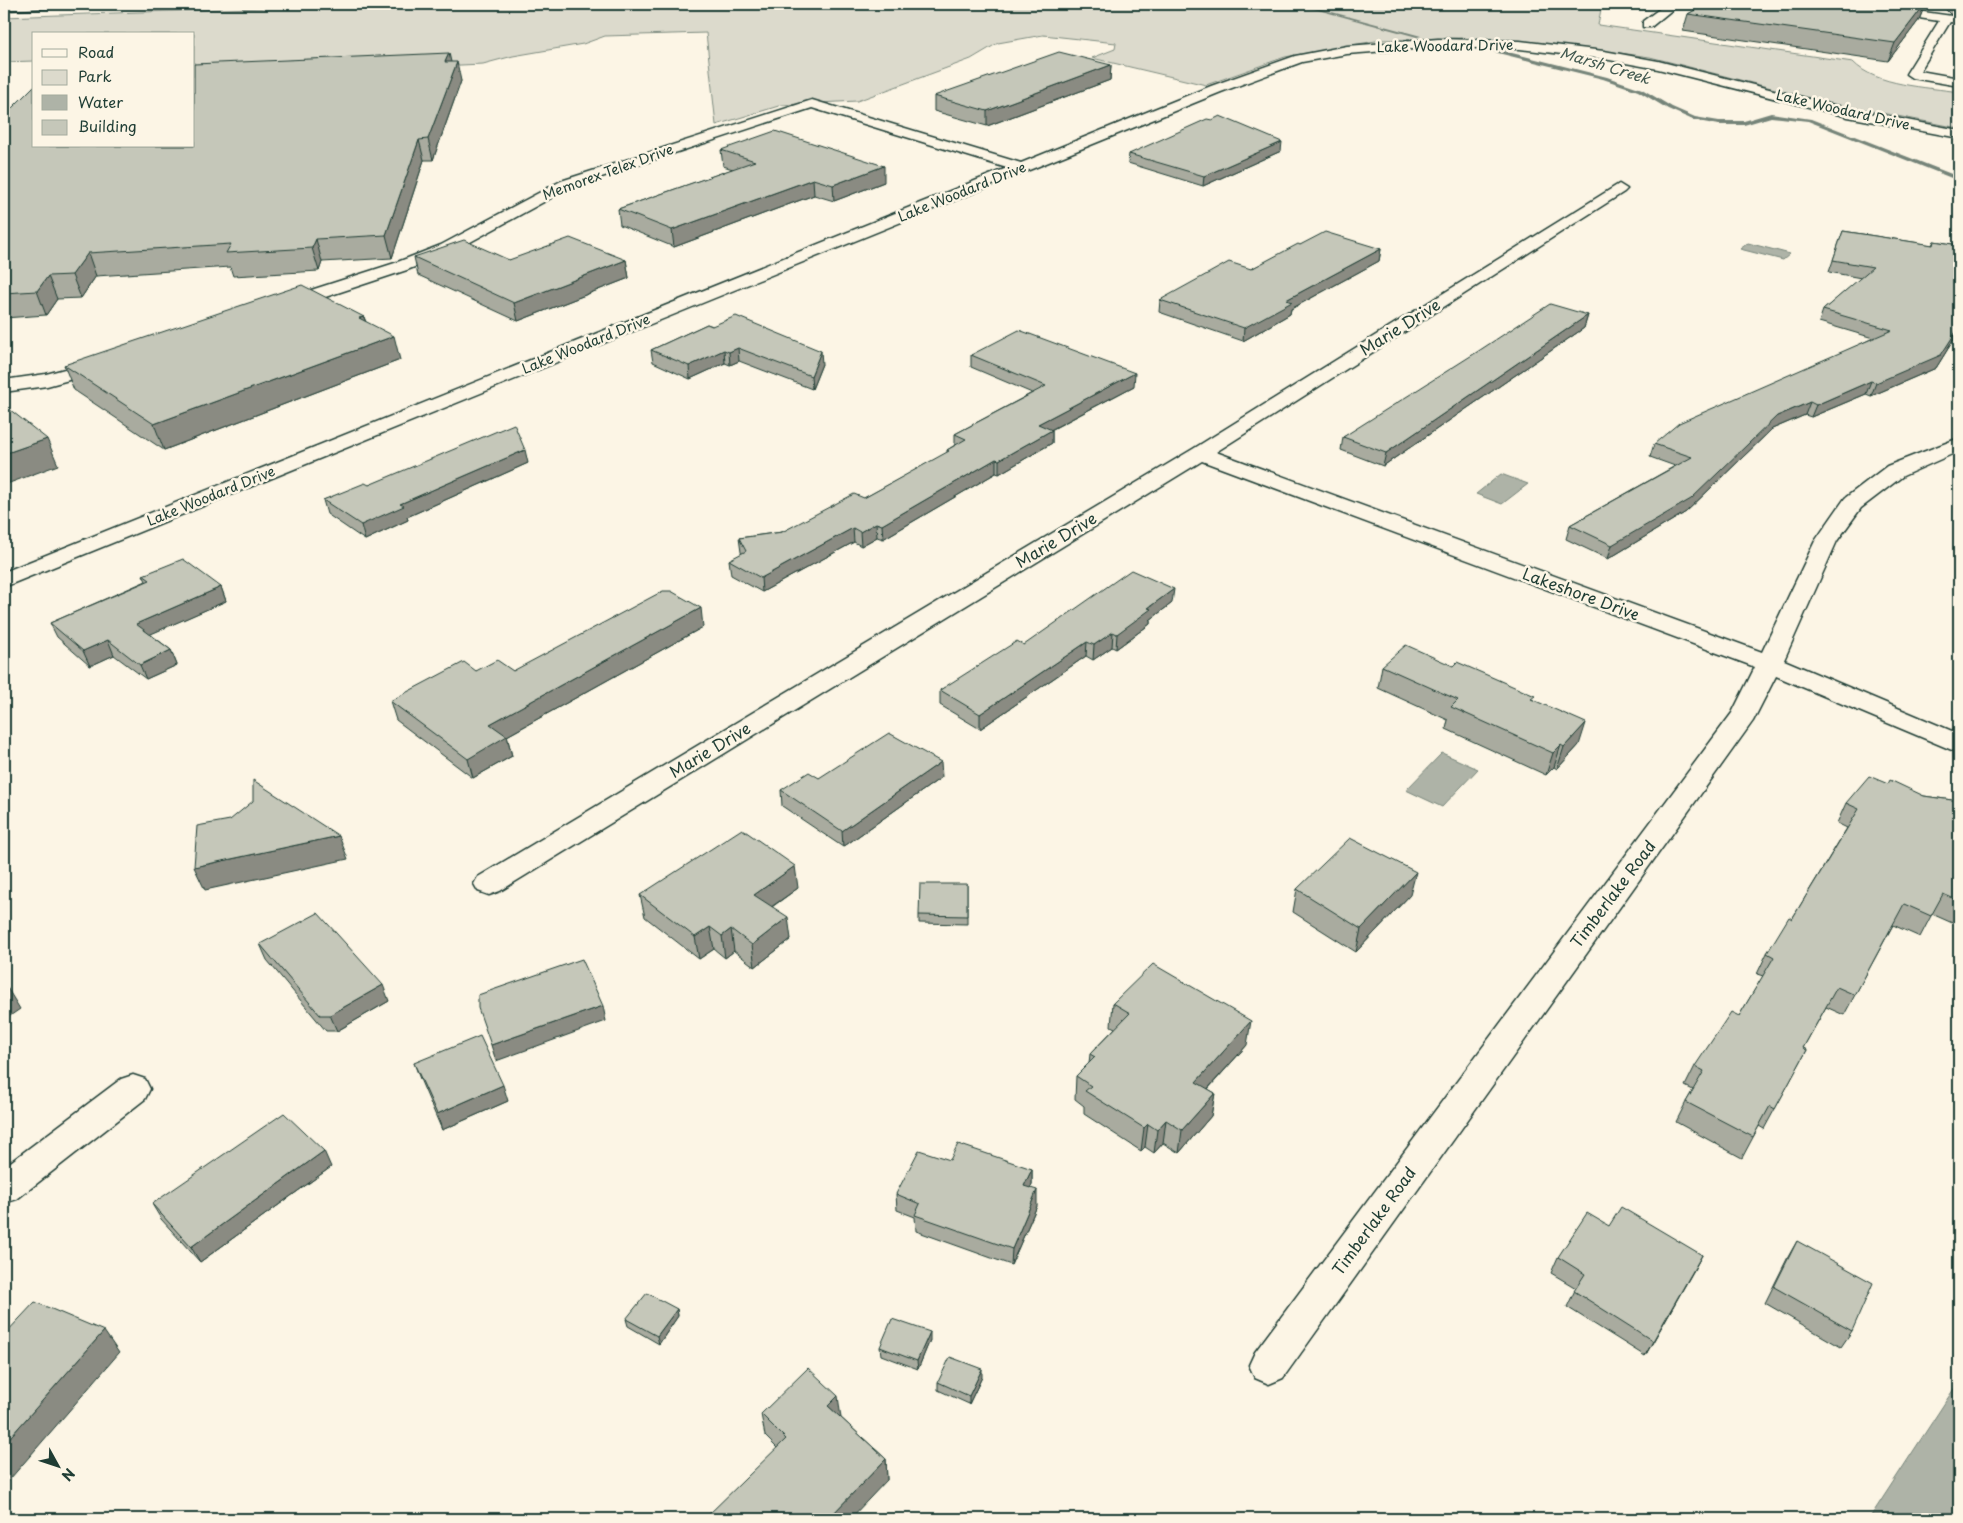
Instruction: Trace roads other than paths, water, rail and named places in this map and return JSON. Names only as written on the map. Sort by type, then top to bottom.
[{"type":"main road","points":[[4,7],[72,4]]},
{"type":"main road","points":[[1647,24],[1673,4]]},
{"type":"main road","points":[[1844,4],[1953,19],[1912,74],[1959,82]]},
{"type":"main road","name":"Lake Woodard Drive","points":[[4,580],[1290,61],[1347,50],[1414,44],[1520,45],[1621,58],[1671,68],[1857,115],[1959,134]]},
{"type":"main road","name":"Memorex Telex Drive","points":[[269,309],[429,255],[470,237],[540,196],[566,184],[812,104],[1022,168]]},
{"type":"main road","points":[[792,111],[1002,176]]},
{"type":"main road","name":"Marie Drive","points":[[488,884],[1200,453],[1619,189]]},
{"type":"main road","points":[[4,386],[47,380],[119,359]]},
{"type":"main road","name":"Timberlake Road","points":[[1269,1365],[1739,723],[1798,605],[1826,541],[1854,503],[1895,471],[1959,444]]},
{"type":"main road","name":"Lakeshore Drive","points":[[1200,453],[1768,663],[1959,744]]},
{"type":"main road","points":[[4,1188],[133,1089]]},
{"type":"water","points":[[1748,243],[1790,254],[1783,260],[1740,249]]},
{"type":"water","points":[[1501,474],[1528,484],[1502,504],[1476,494]]},
{"type":"water","points":[[1442,753],[1478,769],[1442,807],[1406,790]]},
{"type":"water","points":[[1959,1381],[1959,1519],[1869,1519]]},
{"type":"waterway","name":"Marsh Creek","points":[[1298,4],[1419,36]]},
{"type":"waterway","name":"Marsh Creek","points":[[1496,51],[1605,78],[1640,90],[1670,108],[1693,118],[1719,123],[1744,123],[1771,115],[1809,120],[1959,179]]}]
